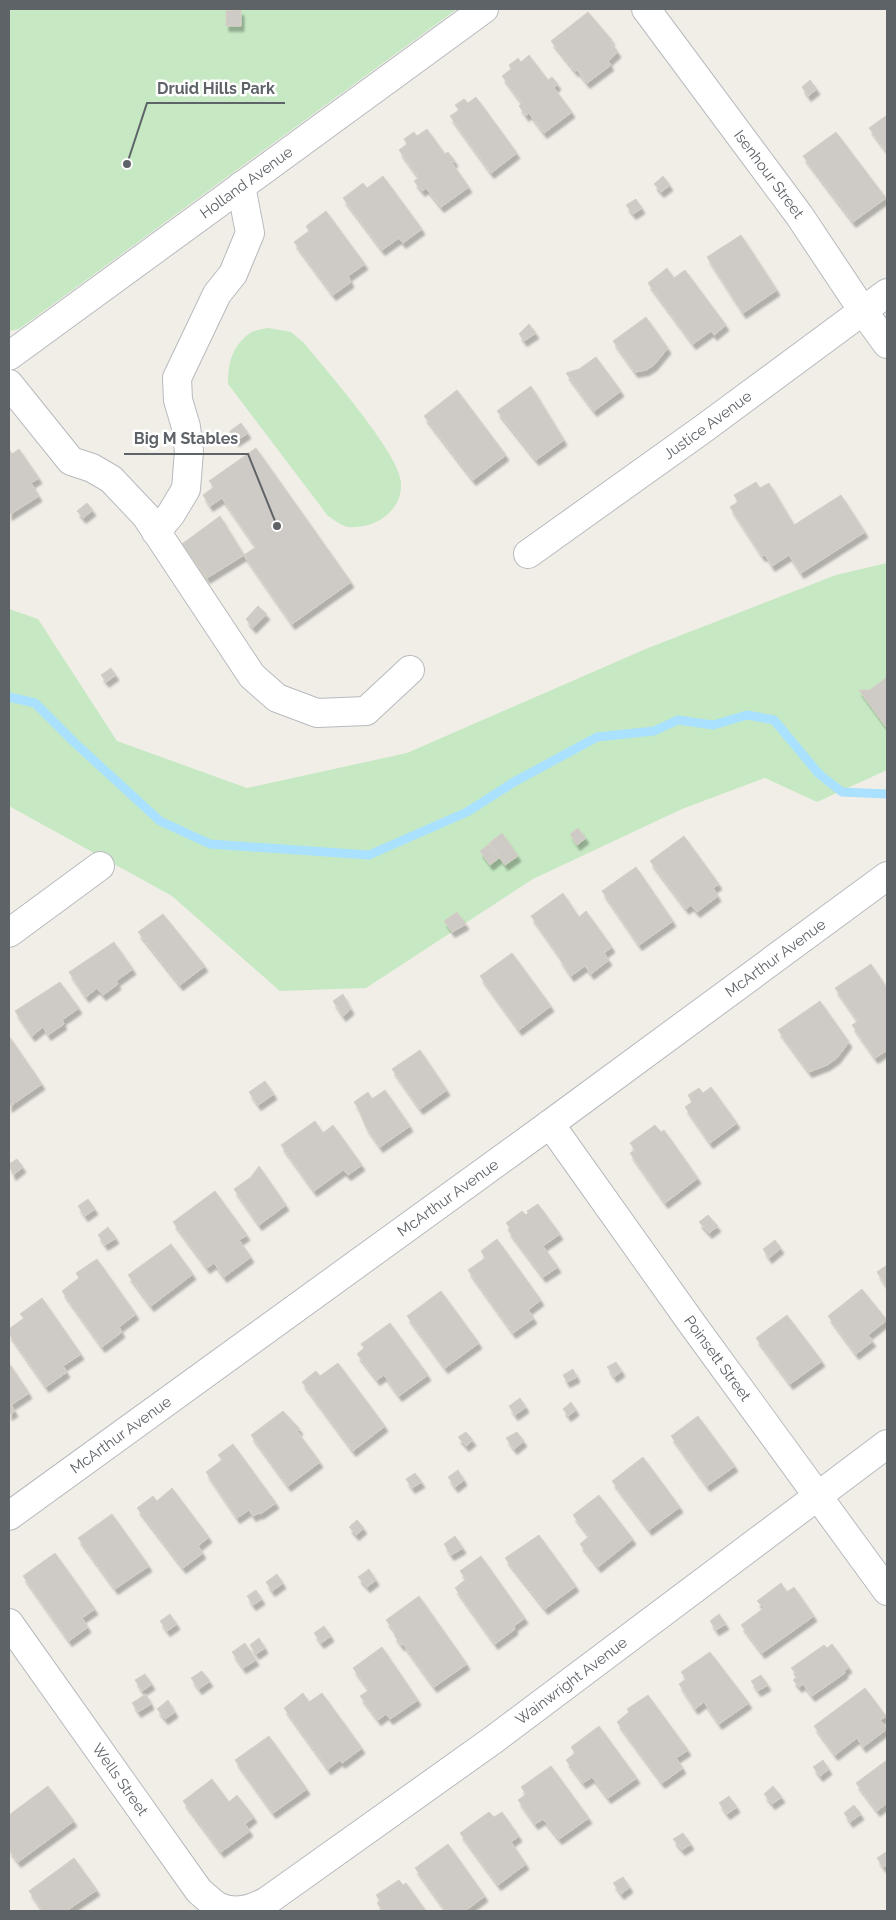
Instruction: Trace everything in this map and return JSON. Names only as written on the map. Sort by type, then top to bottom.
[{"type":"street","name":"Holland Avenue","points":[[9,356],[484,9]]},
{"type":"street","name":"Isenhour Street","points":[[646,9],[799,215],[887,344]]},
{"type":"street","points":[[156,532],[172,514],[186,490],[189,452],[186,426],[178,400],[177,378],[217,294],[233,274],[250,233],[241,186]]},
{"type":"street","name":"Justice Avenue","points":[[528,554],[704,429],[887,293]]},
{"type":"street","points":[[9,384],[71,461],[92,468],[111,479],[146,516],[252,676],[277,698],[317,713],[366,711],[410,670]]},
{"type":"street","points":[[9,933],[100,866]]},
{"type":"street","name":"McArthur Avenue","points":[[9,1516],[550,1124],[887,876]]},
{"type":"street","name":"Poinsett Street","points":[[550,1124],[693,1326],[887,1591]]},
{"type":"street","name":"Wainwright Avenue","points":[[251,1910],[492,1740],[887,1444]]},
{"type":"street","name":"Wells Street","points":[[9,1623],[199,1890],[218,1906],[235,1910],[251,1910]]},
{"type":"green space","points":[[9,9],[457,9],[19,329],[9,331]]},
{"type":"green space","points":[[269,328],[291,332],[304,343],[344,391],[388,452],[397,469],[401,488],[396,504],[380,520],[365,526],[348,527],[328,516],[228,384],[230,362],[239,343],[250,333]]},
{"type":"green space","points":[[887,563],[887,770],[817,802],[765,778],[682,809],[533,879],[366,988],[280,991],[172,896],[9,806],[9,609],[38,619],[117,741],[247,788],[407,753],[648,648],[836,575]]},
{"type":"building","points":[[241,10],[241,26],[226,26],[226,11]]},
{"type":"building","points":[[588,12],[612,40],[610,41],[618,52],[608,61],[611,65],[587,83],[551,41]]},
{"type":"building","points":[[529,55],[548,80],[552,77],[558,84],[554,88],[572,112],[544,133],[529,113],[526,116],[519,106],[522,103],[502,76],[511,69],[509,65],[518,58],[521,62]]},
{"type":"building","points":[[810,80],[817,89],[808,96],[802,87]]},
{"type":"building","points":[[476,97],[517,153],[491,173],[450,116],[459,110],[455,105],[464,99],[468,103]]},
{"type":"building","points":[[887,115],[887,152],[869,128]]},
{"type":"building","points":[[427,129],[445,154],[448,152],[455,161],[452,163],[469,187],[441,207],[426,188],[422,191],[414,181],[419,178],[399,150],[407,144],[404,139],[414,132],[417,136]]},
{"type":"building","points":[[836,132],[886,198],[853,222],[803,156]]},
{"type":"building","points":[[383,176],[422,229],[403,243],[399,238],[382,250],[343,198],[363,183],[367,188]]},
{"type":"building","points":[[663,176],[670,185],[661,192],[654,184]]},
{"type":"building","points":[[636,199],[642,208],[633,214],[626,205]]},
{"type":"building","points":[[326,211],[365,264],[348,276],[351,282],[333,295],[294,242],[309,231],[306,226]]},
{"type":"building","points":[[741,235],[777,290],[743,313],[707,257]]},
{"type":"building","points":[[667,268],[674,278],[685,270],[726,325],[714,335],[711,331],[693,344],[648,283]]},
{"type":"building","points":[[646,317],[668,348],[654,365],[646,370],[635,372],[613,341]]},
{"type":"building","points":[[529,324],[536,333],[524,341],[519,334]]},
{"type":"building","points":[[596,357],[621,391],[594,411],[566,373],[579,369]]},
{"type":"building","points":[[531,386],[564,440],[536,460],[497,411]]},
{"type":"building","points":[[457,390],[506,455],[473,480],[424,416]]},
{"type":"building","points":[[241,423],[248,433],[236,441],[230,431]]},
{"type":"building","points":[[256,448],[351,582],[292,624],[244,555],[256,547],[222,498],[210,506],[203,495],[214,487],[209,481]]},
{"type":"building","points":[[9,449],[12,454],[19,449],[39,478],[31,483],[39,496],[9,515]]},
{"type":"building","points":[[756,482],[760,488],[769,483],[794,525],[841,495],[865,532],[801,573],[789,555],[772,566],[765,555],[762,556],[730,507],[738,502],[734,495]]},
{"type":"building","points":[[87,503],[93,510],[83,518],[77,511]]},
{"type":"building","points":[[220,516],[244,555],[207,578],[182,544]]},
{"type":"building","points":[[258,606],[267,614],[253,628],[246,619]]},
{"type":"building","points":[[111,668],[116,675],[106,682],[101,675]]},
{"type":"building","points":[[887,677],[886,727],[859,690],[870,690]]},
{"type":"building","points":[[578,828],[586,838],[577,845],[570,834]]},
{"type":"building","points":[[502,833],[518,856],[505,865],[489,843]]},
{"type":"building","points":[[684,836],[719,884],[713,888],[718,896],[697,912],[691,905],[686,909],[650,861]]},
{"type":"building","points":[[489,844],[499,858],[490,865],[480,851]]},
{"type":"building","points":[[636,867],[673,921],[639,945],[602,891]]},
{"type":"building","points":[[563,893],[579,917],[586,911],[612,947],[604,953],[609,960],[591,974],[585,966],[571,976],[531,916]]},
{"type":"building","points":[[457,912],[466,924],[452,932],[444,921]]},
{"type":"building","points":[[163,914],[205,966],[180,985],[138,932]]},
{"type":"building","points":[[114,942],[133,969],[116,981],[118,984],[103,995],[97,988],[86,997],[69,972]]},
{"type":"building","points":[[512,953],[551,1006],[519,1030],[480,976]]},
{"type":"building","points":[[871,964],[887,988],[887,1050],[875,1058],[852,1025],[858,1021],[835,988]]},
{"type":"building","points":[[60,982],[79,1008],[62,1020],[64,1024],[48,1035],[43,1027],[32,1036],[15,1011]]},
{"type":"building","points":[[343,994],[351,1009],[343,1016],[333,1001]]},
{"type":"building","points":[[820,1001],[849,1042],[837,1058],[827,1065],[809,1072],[778,1030]]},
{"type":"building","points":[[9,1036],[42,1084],[9,1107]]},
{"type":"building","points":[[420,1050],[447,1090],[420,1109],[392,1069]]},
{"type":"building","points":[[265,1081],[274,1094],[258,1105],[249,1092]]},
{"type":"building","points":[[711,1087],[737,1123],[710,1143],[685,1107],[692,1102],[688,1095],[699,1088],[703,1093]]},
{"type":"building","points":[[385,1090],[410,1126],[380,1147],[366,1127],[354,1102],[368,1092],[372,1099]]},
{"type":"building","points":[[315,1121],[323,1133],[333,1125],[362,1165],[348,1175],[343,1170],[314,1191],[281,1145]]},
{"type":"building","points":[[655,1125],[661,1132],[664,1130],[698,1178],[665,1203],[630,1153],[635,1150],[630,1143]]},
{"type":"building","points":[[17,1159],[23,1167],[13,1175],[9,1164]]},
{"type":"building","points":[[259,1166],[286,1205],[259,1225],[234,1189],[251,1177]]},
{"type":"building","points":[[215,1191],[247,1235],[239,1240],[251,1257],[224,1277],[214,1263],[207,1268],[173,1222]]},
{"type":"building","points":[[88,1199],[95,1209],[85,1216],[78,1206]]},
{"type":"building","points":[[538,1204],[560,1234],[543,1246],[558,1267],[543,1277],[508,1230],[510,1228],[506,1223],[522,1211],[526,1215],[527,1211]]},
{"type":"building","points":[[708,1215],[718,1226],[709,1233],[699,1222]]},
{"type":"building","points":[[108,1227],[116,1238],[105,1245],[98,1235]]},
{"type":"building","points":[[497,1239],[541,1300],[528,1310],[534,1318],[513,1333],[468,1270],[485,1258],[481,1251]]},
{"type":"building","points":[[775,1240],[781,1248],[769,1258],[763,1249]]},
{"type":"building","points":[[171,1244],[193,1274],[151,1306],[128,1275]]},
{"type":"building","points":[[97,1259],[136,1314],[119,1327],[122,1332],[102,1347],[62,1291],[79,1278],[76,1273]]},
{"type":"building","points":[[887,1265],[887,1287],[877,1272]]},
{"type":"building","points":[[862,1289],[887,1320],[868,1335],[873,1341],[856,1354],[828,1316]]},
{"type":"building","points":[[441,1291],[479,1343],[445,1368],[407,1316]]},
{"type":"building","points":[[42,1298],[81,1354],[63,1366],[67,1372],[46,1387],[9,1334],[9,1329],[24,1318],[20,1314]]},
{"type":"building","points":[[787,1315],[822,1361],[790,1384],[756,1338]]},
{"type":"building","points":[[390,1323],[428,1375],[399,1396],[384,1375],[377,1380],[357,1354],[364,1348],[361,1344]]},
{"type":"building","points":[[616,1362],[622,1371],[614,1377],[607,1367]]},
{"type":"building","points":[[9,1363],[29,1393],[11,1405],[15,1411],[9,1415]]},
{"type":"building","points":[[338,1363],[385,1426],[353,1451],[302,1382],[316,1371],[320,1376]]},
{"type":"building","points":[[573,1369],[577,1377],[567,1382],[563,1375]]},
{"type":"building","points":[[520,1398],[526,1407],[515,1415],[509,1406]]},
{"type":"building","points":[[571,1402],[576,1410],[568,1416],[563,1409]]},
{"type":"building","points":[[283,1411],[300,1429],[297,1431],[320,1462],[288,1486],[251,1435]]},
{"type":"building","points":[[698,1416],[735,1466],[707,1486],[671,1436]]},
{"type":"building","points":[[466,1432],[473,1440],[466,1446],[458,1437]]},
{"type":"building","points":[[517,1432],[524,1441],[514,1449],[506,1438]]},
{"type":"building","points":[[233,1444],[276,1503],[260,1514],[253,1516],[249,1510],[237,1518],[206,1472],[222,1460],[218,1455]]},
{"type":"building","points":[[643,1457],[680,1507],[649,1530],[612,1481]]},
{"type":"building","points":[[458,1470],[464,1480],[455,1487],[448,1477]]},
{"type":"building","points":[[415,1473],[422,1482],[412,1488],[406,1479]]},
{"type":"building","points":[[172,1488],[209,1537],[198,1546],[203,1553],[183,1568],[137,1508],[153,1496],[157,1501]]},
{"type":"building","points":[[599,1495],[633,1539],[598,1567],[580,1544],[589,1536],[573,1515]]},
{"type":"building","points":[[112,1514],[149,1566],[115,1589],[78,1538]]},
{"type":"building","points":[[357,1520],[364,1528],[356,1535],[349,1527]]},
{"type":"building","points":[[539,1535],[576,1586],[545,1609],[505,1558]]},
{"type":"building","points":[[455,1536],[463,1548],[451,1555],[444,1544]]},
{"type":"building","points":[[55,1553],[95,1609],[82,1618],[88,1627],[69,1641],[23,1576]]},
{"type":"building","points":[[481,1556],[525,1618],[514,1626],[515,1629],[495,1644],[455,1588],[466,1579],[460,1571]]},
{"type":"building","points":[[369,1569],[376,1580],[367,1587],[358,1577]]},
{"type":"building","points":[[277,1574],[283,1583],[272,1591],[266,1582]]},
{"type":"building","points":[[781,1583],[787,1592],[794,1587],[814,1616],[762,1653],[741,1625],[764,1608],[757,1601]]},
{"type":"building","points":[[256,1590],[262,1599],[253,1605],[247,1596]]},
{"type":"building","points":[[419,1596],[467,1664],[434,1687],[403,1644],[401,1645],[394,1635],[396,1633],[386,1620]]},
{"type":"building","points":[[170,1614],[177,1624],[167,1631],[160,1621]]},
{"type":"building","points":[[719,1614],[726,1624],[716,1630],[710,1621]]},
{"type":"building","points":[[324,1626],[331,1636],[321,1643],[314,1633]]},
{"type":"building","points":[[259,1638],[265,1648],[256,1654],[250,1645]]},
{"type":"building","points":[[245,1643],[256,1660],[243,1668],[232,1652]]},
{"type":"building","points":[[832,1644],[849,1667],[844,1671],[845,1673],[812,1696],[803,1684],[799,1687],[793,1680],[798,1676],[791,1668],[824,1645],[827,1648]]},
{"type":"building","points":[[382,1647],[418,1700],[390,1719],[386,1714],[378,1720],[360,1696],[369,1690],[353,1668]]},
{"type":"building","points":[[710,1652],[749,1703],[719,1724],[704,1702],[695,1709],[679,1684],[686,1679],[681,1672]]},
{"type":"building","points":[[202,1671],[210,1681],[199,1689],[191,1678]]},
{"type":"building","points":[[145,1674],[152,1684],[142,1691],[135,1680]]},
{"type":"building","points":[[761,1675],[768,1685],[758,1691],[751,1681]]},
{"type":"building","points":[[865,1688],[886,1716],[880,1720],[887,1729],[863,1747],[857,1738],[835,1755],[814,1726]]},
{"type":"building","points":[[303,1693],[309,1702],[322,1693],[362,1748],[342,1763],[340,1760],[328,1769],[284,1708]]},
{"type":"building","points":[[146,1694],[151,1704],[138,1712],[132,1703]]},
{"type":"building","points":[[648,1695],[688,1750],[676,1758],[683,1768],[662,1783],[617,1722],[629,1712],[627,1709]]},
{"type":"building","points":[[168,1700],[175,1712],[165,1719],[157,1709]]},
{"type":"building","points":[[599,1726],[637,1778],[608,1798],[592,1777],[583,1783],[566,1760],[575,1753],[571,1747]]},
{"type":"building","points":[[269,1736],[307,1789],[273,1813],[235,1760]]},
{"type":"building","points":[[823,1760],[829,1769],[820,1776],[813,1767]]},
{"type":"building","points":[[887,1760],[887,1803],[877,1811],[856,1783]]},
{"type":"building","points":[[551,1766],[589,1818],[559,1839],[543,1819],[535,1824],[518,1800],[526,1794],[521,1787]]},
{"type":"building","points":[[212,1779],[229,1802],[237,1795],[254,1817],[245,1824],[250,1831],[221,1852],[183,1801]]},
{"type":"building","points":[[48,1786],[74,1821],[18,1862],[9,1850],[9,1815]]},
{"type":"building","points":[[773,1786],[782,1797],[772,1804],[764,1794]]},
{"type":"building","points":[[729,1796],[737,1807],[727,1814],[719,1803]]},
{"type":"building","points":[[854,1805],[861,1814],[850,1822],[844,1813]]},
{"type":"building","points":[[489,1812],[494,1817],[502,1812],[519,1836],[511,1842],[526,1864],[498,1885],[460,1833]]},
{"type":"building","points":[[683,1833],[691,1844],[682,1850],[673,1839]]},
{"type":"building","points":[[448,1844],[485,1896],[465,1911],[446,1911],[415,1868]]},
{"type":"building","points":[[886,1852],[887,1865],[883,1867],[877,1858]]},
{"type":"building","points":[[74,1858],[97,1890],[66,1911],[43,1911],[29,1891]]},
{"type":"building","points":[[623,1877],[630,1887],[621,1894],[613,1883]]},
{"type":"building","points":[[399,1880],[403,1885],[406,1883],[426,1911],[383,1911],[377,1903],[380,1901],[376,1895]]},
{"type":"waterway","points":[[9,697],[35,703],[75,743],[160,821],[210,844],[369,855],[467,812],[514,782],[597,737],[654,731],[678,720],[713,725],[747,715],[774,720],[819,774],[842,792],[887,794]]},
{"type":"place","name":"Druid Hills Park","points":[[127,164]]},
{"type":"place","name":"Big M Stables","points":[[277,526]]}]
